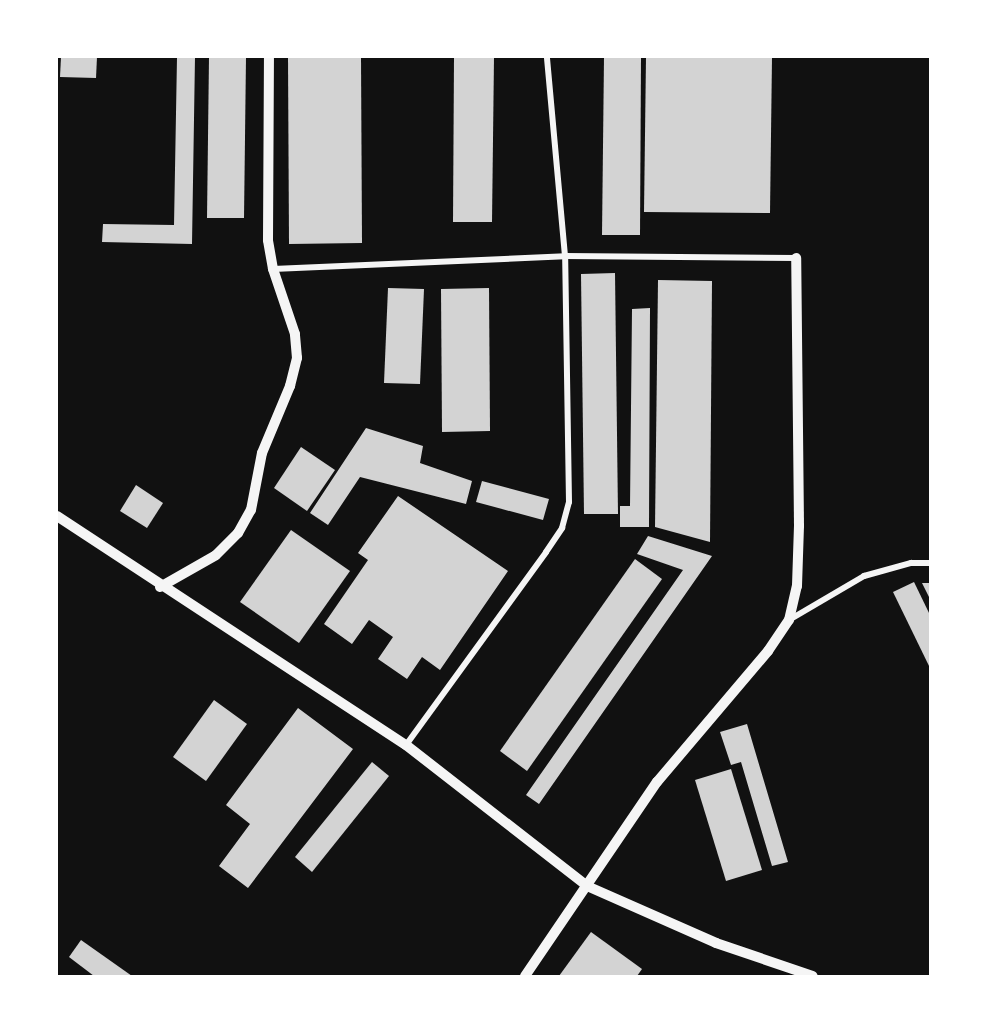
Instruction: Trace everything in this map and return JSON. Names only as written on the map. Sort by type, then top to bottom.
[{"type":"street","points":[[160,587],[216,555],[238,533],[251,510],[262,453],[290,386],[297,358],[295,334],[273,269],[268,240],[269,57]]},
{"type":"street","points":[[406,745],[562,528],[569,502],[565,256],[547,57]]},
{"type":"street","points":[[273,269],[565,256],[796,258],[799,526],[797,586],[789,620],[768,651],[657,782],[525,976]]},
{"type":"street","points":[[57,516],[160,587],[406,745],[587,886],[716,943],[813,976]]},
{"type":"street","points":[[789,620],[864,576],[911,563],[930,563]]},
{"type":"building","points":[[61,57],[97,57],[96,78],[60,77]]},
{"type":"building","points":[[177,57],[195,57],[192,244],[102,242],[103,224],[174,225]]},
{"type":"building","points":[[209,57],[246,57],[244,218],[207,218]]},
{"type":"building","points":[[288,57],[361,57],[362,243],[289,244]]},
{"type":"building","points":[[454,57],[494,57],[492,222],[453,222]]},
{"type":"building","points":[[604,57],[641,57],[640,235],[602,235]]},
{"type":"building","points":[[646,57],[772,57],[770,213],[644,212]]},
{"type":"building","points":[[615,273],[618,514],[584,514],[581,274]]},
{"type":"building","points":[[658,280],[712,281],[710,542],[655,527]]},
{"type":"building","points":[[388,288],[424,289],[420,384],[384,383]]},
{"type":"building","points":[[489,288],[490,431],[442,432],[441,289]]},
{"type":"building","points":[[650,308],[649,527],[620,527],[620,506],[630,506],[632,309]]},
{"type":"building","points":[[366,428],[423,446],[420,463],[472,481],[466,504],[360,477],[328,525],[310,513]]},
{"type":"building","points":[[301,447],[335,470],[307,511],[274,488]]},
{"type":"building","points":[[482,481],[549,499],[543,520],[476,502]]},
{"type":"building","points":[[136,485],[163,503],[147,528],[120,511]]},
{"type":"building","points":[[398,496],[508,571],[440,670],[422,657],[407,679],[378,659],[393,637],[369,620],[352,644],[324,624],[368,560],[358,553]]},
{"type":"building","points":[[291,530],[350,571],[299,643],[240,602]]},
{"type":"building","points":[[648,536],[712,556],[539,804],[526,795],[683,570],[637,554]]},
{"type":"building","points":[[635,559],[662,579],[527,771],[500,751]]},
{"type":"building","points":[[914,582],[930,615],[930,668],[893,592]]},
{"type":"building","points":[[922,583],[930,583],[930,599]]},
{"type":"building","points":[[214,700],[247,724],[206,781],[173,757]]},
{"type":"building","points":[[298,708],[353,749],[248,888],[219,866],[250,824],[226,805]]},
{"type":"building","points":[[747,724],[788,862],[772,866],[741,762],[731,765],[720,732]]},
{"type":"building","points":[[372,762],[389,776],[312,872],[295,857]]},
{"type":"building","points":[[731,769],[762,870],[726,881],[695,780]]},
{"type":"building","points":[[591,932],[642,969],[637,976],[559,976]]},
{"type":"building","points":[[81,940],[132,976],[94,976],[69,957]]}]
